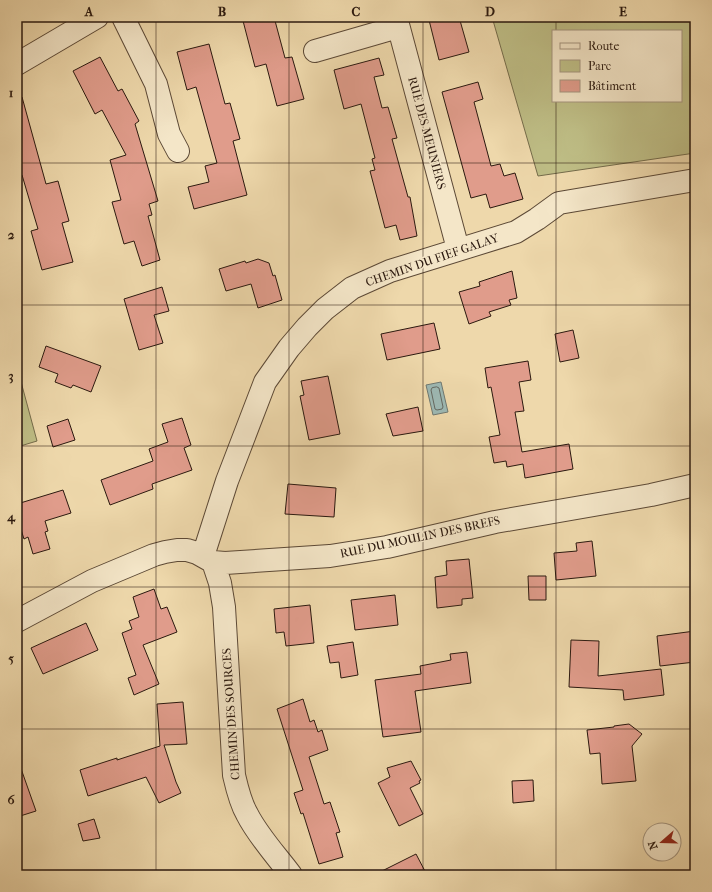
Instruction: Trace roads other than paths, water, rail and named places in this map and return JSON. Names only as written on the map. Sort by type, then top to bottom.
[{"type":"street","points":[[17,64],[97,17]]},
{"type":"street","points":[[123,17],[156,84],[170,134],[178,151]]},
{"type":"street","points":[[315,51],[397,22]]},
{"type":"street","name":"RUE DES MEUNIERS","points":[[397,22],[458,249]]},
{"type":"street","name":"CHEMIN DU FIEF GALAY","points":[[208,559],[227,481],[265,382],[289,348],[325,309],[352,288],[390,271],[516,232],[537,219],[558,203],[695,180]]},
{"type":"street","name":"RUE DU MOULIN DES BREFS","points":[[17,621],[92,582],[154,555],[177,550],[187,550],[208,559],[286,560],[330,556],[387,546],[495,522],[651,495],[695,485]]},
{"type":"street","name":"CHEMIN DES SOURCES","points":[[208,559],[220,583],[224,607],[234,775],[241,801],[247,814],[260,836],[291,875]]},
{"type":"water","points":[[441,382],[448,412],[433,415],[426,385]]}]
